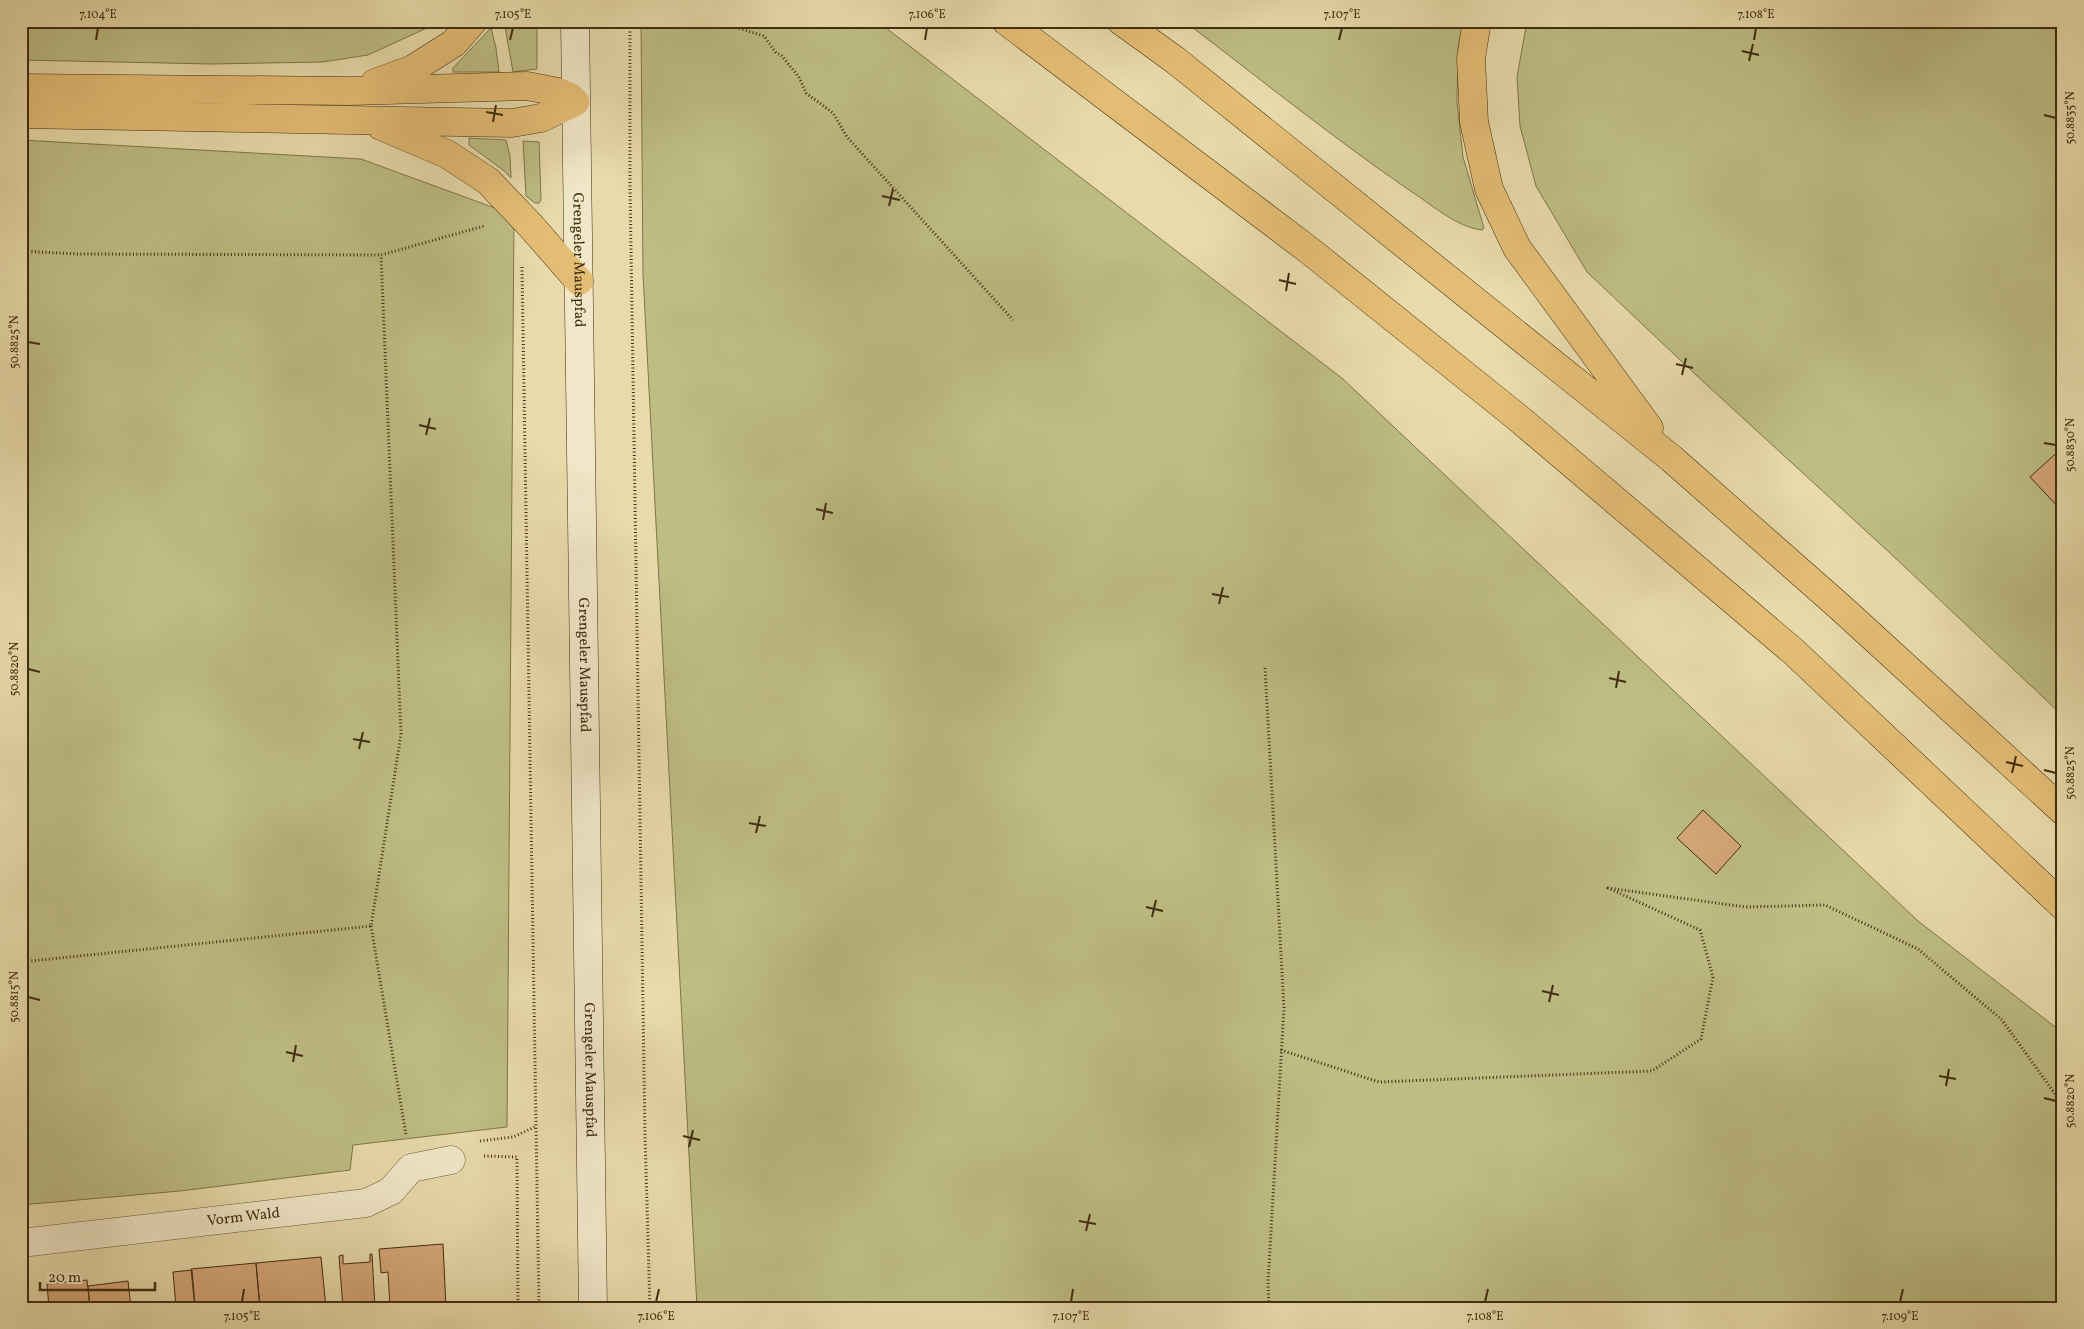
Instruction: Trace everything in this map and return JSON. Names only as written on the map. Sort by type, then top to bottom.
[{"type":"highway","points":[[351,91],[413,69],[454,43],[473,21]]},
{"type":"highway","points":[[1006,21],[1310,251],[1517,417],[1794,652],[2063,906]]},
{"type":"highway","points":[[1121,21],[1175,60],[1672,459],[1840,607],[2063,811]]},
{"type":"highway","points":[[1477,21],[1471,58],[1474,122],[1489,189],[1516,248],[1672,459]]},
{"type":"highway","points":[[21,88],[351,91],[539,87],[558,92],[570,97],[575,102],[541,118],[512,123],[21,114]]},
{"type":"highway","points":[[369,120],[447,154],[488,181],[521,215],[579,281]]},
{"type":"main road","name":"Grengeler Mauspfad","points":[[575,21],[593,1308]]},
{"type":"main road","points":[[411,1168],[451,1160]]},
{"type":"main road","name":"Vorm Wald","points":[[21,1243],[366,1203],[390,1191],[411,1168]]},
{"type":"path","points":[[630,21],[630,185],[644,1135],[650,1308]]},
{"type":"path","points":[[728,21],[732,26],[764,36],[776,53],[781,55],[799,77],[806,93],[833,113],[847,137],[1013,320]]},
{"type":"path","points":[[21,251],[77,254],[381,255],[521,215],[539,1308]]},
{"type":"path","points":[[381,255],[400,734],[371,926],[411,1168]]},
{"type":"path","points":[[1265,668],[1284,1008],[1268,1308]]},
{"type":"path","points":[[1281,1050],[1379,1082],[1652,1071],[1701,1040],[1713,977],[1700,930],[1608,888],[1745,907],[1825,905],[1918,949],[2002,1020],[2063,1105]]},
{"type":"path","points":[[21,962],[371,926]]},
{"type":"path","points":[[451,1160],[463,1143],[513,1137],[535,1127]]},
{"type":"path","points":[[451,1160],[492,1155],[517,1157],[518,1308]]},
{"type":"green space","points":[[21,21],[435,21],[429,27],[368,55],[322,62],[212,64],[21,60]]},
{"type":"green space","points":[[504,21],[537,21],[537,69],[513,72]]},
{"type":"green space","points":[[641,21],[877,21],[1343,379],[1918,921],[2063,1033],[2063,1308],[697,1308],[643,274]]},
{"type":"green space","points":[[1184,21],[1463,21],[1458,48],[1457,102],[1463,157],[1484,228],[1482,230],[1472,228],[1453,220],[1435,208],[1380,170]]},
{"type":"green space","points":[[1527,21],[2063,21],[2063,447],[2031,477],[2063,512],[2063,716],[1587,272],[1536,186],[1520,126],[1517,77]]},
{"type":"green space","points":[[491,28],[499,72],[453,72],[453,68]]},
{"type":"green space","points":[[469,138],[506,140],[510,156],[511,178],[469,145]]},
{"type":"green space","points":[[21,140],[361,159],[514,215],[507,1127],[353,1145],[350,1170],[180,1191],[21,1205]]},
{"type":"green space","points":[[523,141],[539,142],[541,200],[539,203],[535,203],[526,196]]},
{"type":"building","points":[[2063,447],[2063,512],[2030,477]]},
{"type":"building","points":[[1703,810],[1741,846],[1716,874],[1677,838]]},
{"type":"building","points":[[443,1244],[446,1308],[390,1308],[388,1272],[381,1273],[379,1249]]},
{"type":"building","points":[[370,1254],[372,1254],[375,1308],[343,1308],[339,1256],[343,1255],[343,1264],[370,1262]]},
{"type":"building","points":[[321,1257],[326,1308],[260,1308],[256,1263]]},
{"type":"building","points":[[256,1263],[260,1308],[195,1308],[191,1269]]},
{"type":"building","points":[[192,1270],[195,1305],[176,1307],[173,1272]]},
{"type":"building","points":[[87,1280],[90,1308],[49,1308],[47,1284]]},
{"type":"building","points":[[128,1281],[131,1308],[90,1308],[88,1286]]}]
